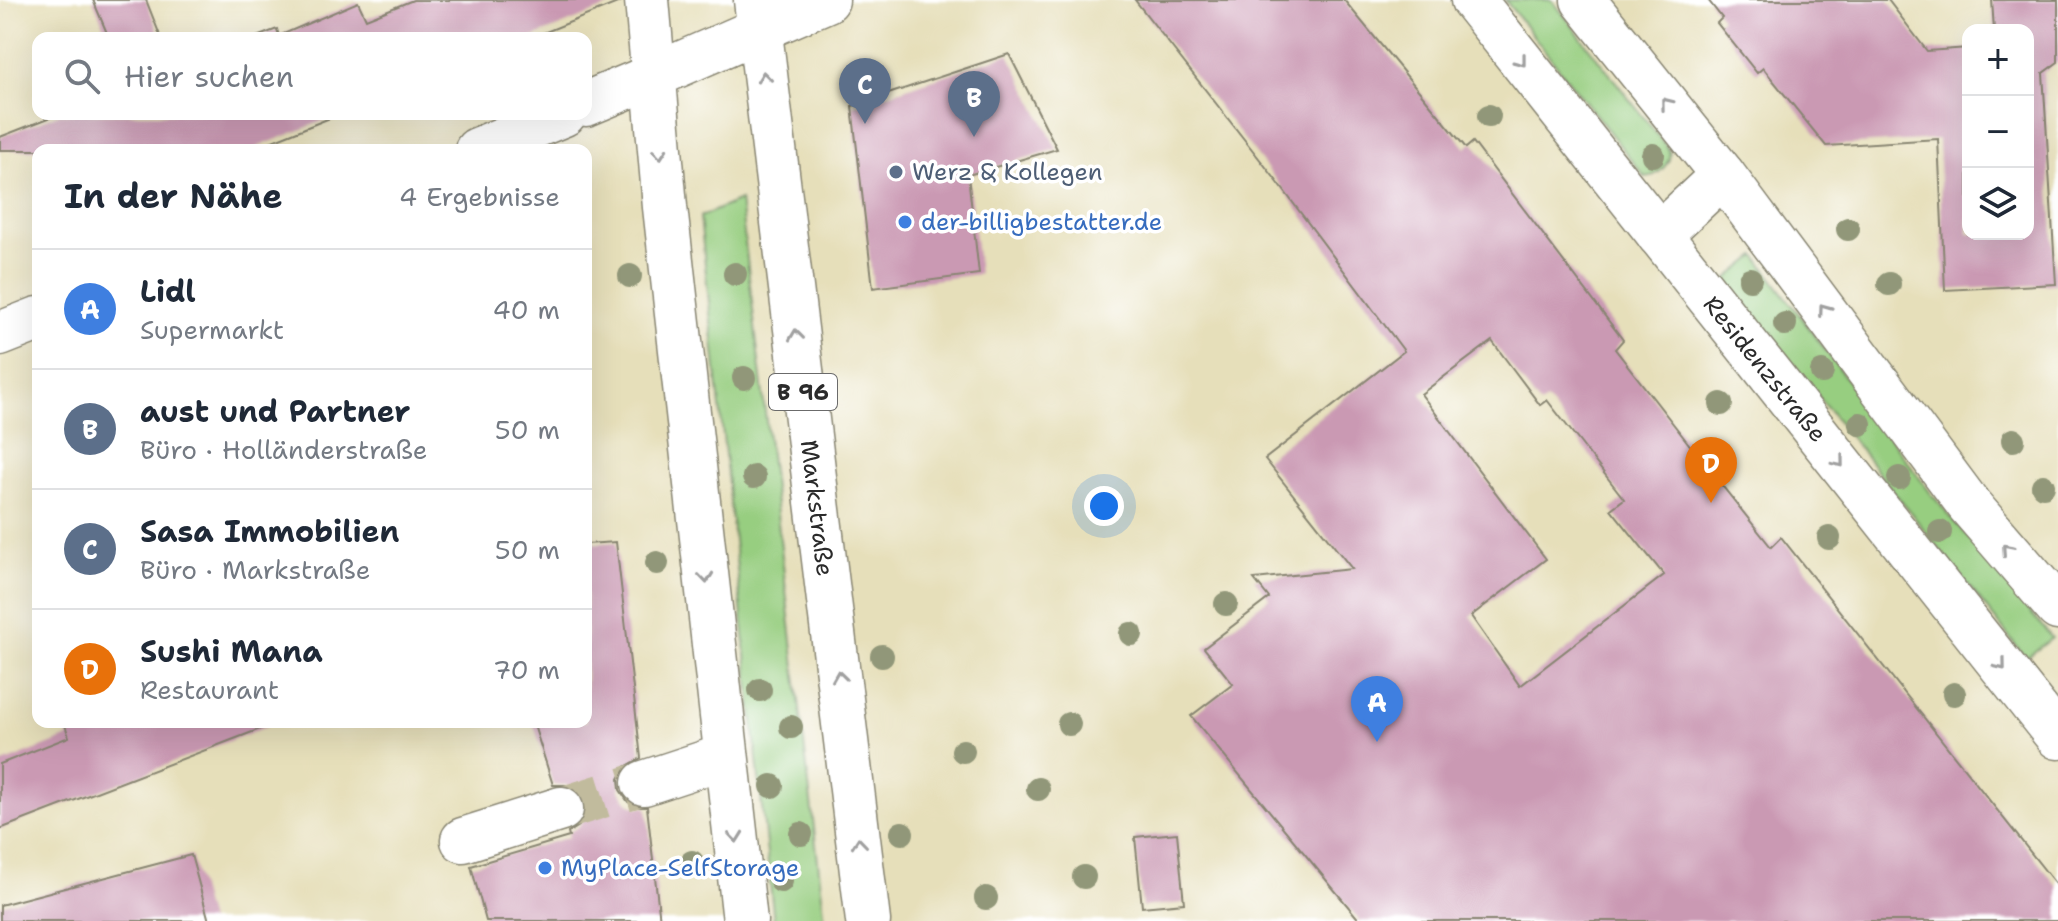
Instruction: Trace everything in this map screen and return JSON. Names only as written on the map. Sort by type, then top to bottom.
[{"type":"main road","points":[[647,0],[666,223],[745,921]]},
{"type":"main road","points":[[592,101],[653,76],[757,15],[827,0]]},
{"type":"main road","name":"Residenzstraße","points":[[1473,0],[2058,737]]},
{"type":"main road","points":[[1583,0],[1723,175],[1969,505],[2058,608]]},
{"type":"main road","name":"Markstraße","points":[[757,15],[868,921]]},
{"type":"main road","points":[[492,144],[550,120]]},
{"type":"main road","points":[[1659,235],[1723,175]]},
{"type":"main road","points":[[0,334],[32,321]]},
{"type":"main road","points":[[644,783],[726,756]]},
{"type":"main road","points":[[463,840],[561,809]]},
{"type":"green space","points":[[1505,0],[1552,0],[1669,150],[1669,160],[1663,168],[1645,177]]},
{"type":"green space","points":[[740,200],[825,921],[774,921],[700,217]]},
{"type":"green space","points":[[1756,256],[1932,495],[2052,638],[2026,658],[1726,280]]},
{"type":"building","points":[[93,0],[146,0],[159,32],[106,32]]},
{"type":"building","points":[[413,0],[620,2],[546,32],[288,32],[358,2],[366,19]]},
{"type":"building","points":[[1135,0],[1344,0],[1466,148],[1473,142],[1623,340],[1615,349],[1692,448],[1771,547],[1781,537],[2058,887],[2058,921],[1360,921],[1191,716],[1233,684],[1204,648],[1269,598],[1254,579],[1352,569],[1265,459],[1404,351],[1276,180]],"holes":[[[1492,341],[1540,405],[1547,400],[1624,499],[1611,509],[1664,575],[1520,686],[1471,616],[1546,559],[1421,394]]]},
{"type":"building","points":[[1708,0],[1888,0],[1927,51],[1962,48],[1962,240],[2034,240],[2034,24],[1994,24],[1992,0],[2058,0],[2058,62],[2043,73],[2056,284],[1945,290],[1938,139],[1826,146],[1763,68],[1757,73],[1717,23],[1722,18]]},
{"type":"building","points":[[1009,54],[1057,149],[968,175],[979,274],[873,288],[852,106]]},
{"type":"building","points":[[44,120],[325,120],[265,144],[32,144],[32,150],[0,150],[0,137]]},
{"type":"building","points":[[616,542],[641,758],[625,767],[619,779],[620,790],[628,802],[647,807],[660,921],[486,921],[471,866],[569,837],[568,833],[579,826],[585,815],[585,802],[577,790],[566,785],[553,785],[535,728],[592,728],[592,544]]},
{"type":"building","points":[[66,728],[263,728],[0,829],[0,764],[69,737]]},
{"type":"building","points":[[1177,833],[1184,903],[1142,907],[1135,837]]},
{"type":"building","points":[[191,855],[209,921],[0,921],[0,905]]},
{"type":"tunnel","points":[[561,809],[644,783]]},
{"type":"place","name":"Sasa Immobilien","points":[[865,124]]},
{"type":"place","name":"aust und Partner","points":[[974,137]]},
{"type":"place","name":"Werz & Kollegen","points":[[896,172]]},
{"type":"place","name":"der-billigbestatter.de","points":[[905,222]]},
{"type":"place","name":"Sushi Mana","points":[[1711,503]]},
{"type":"place","name":"Lidl","points":[[1377,742]]},
{"type":"place","name":"MyPlace-SelfStorage","points":[[545,868]]}]
